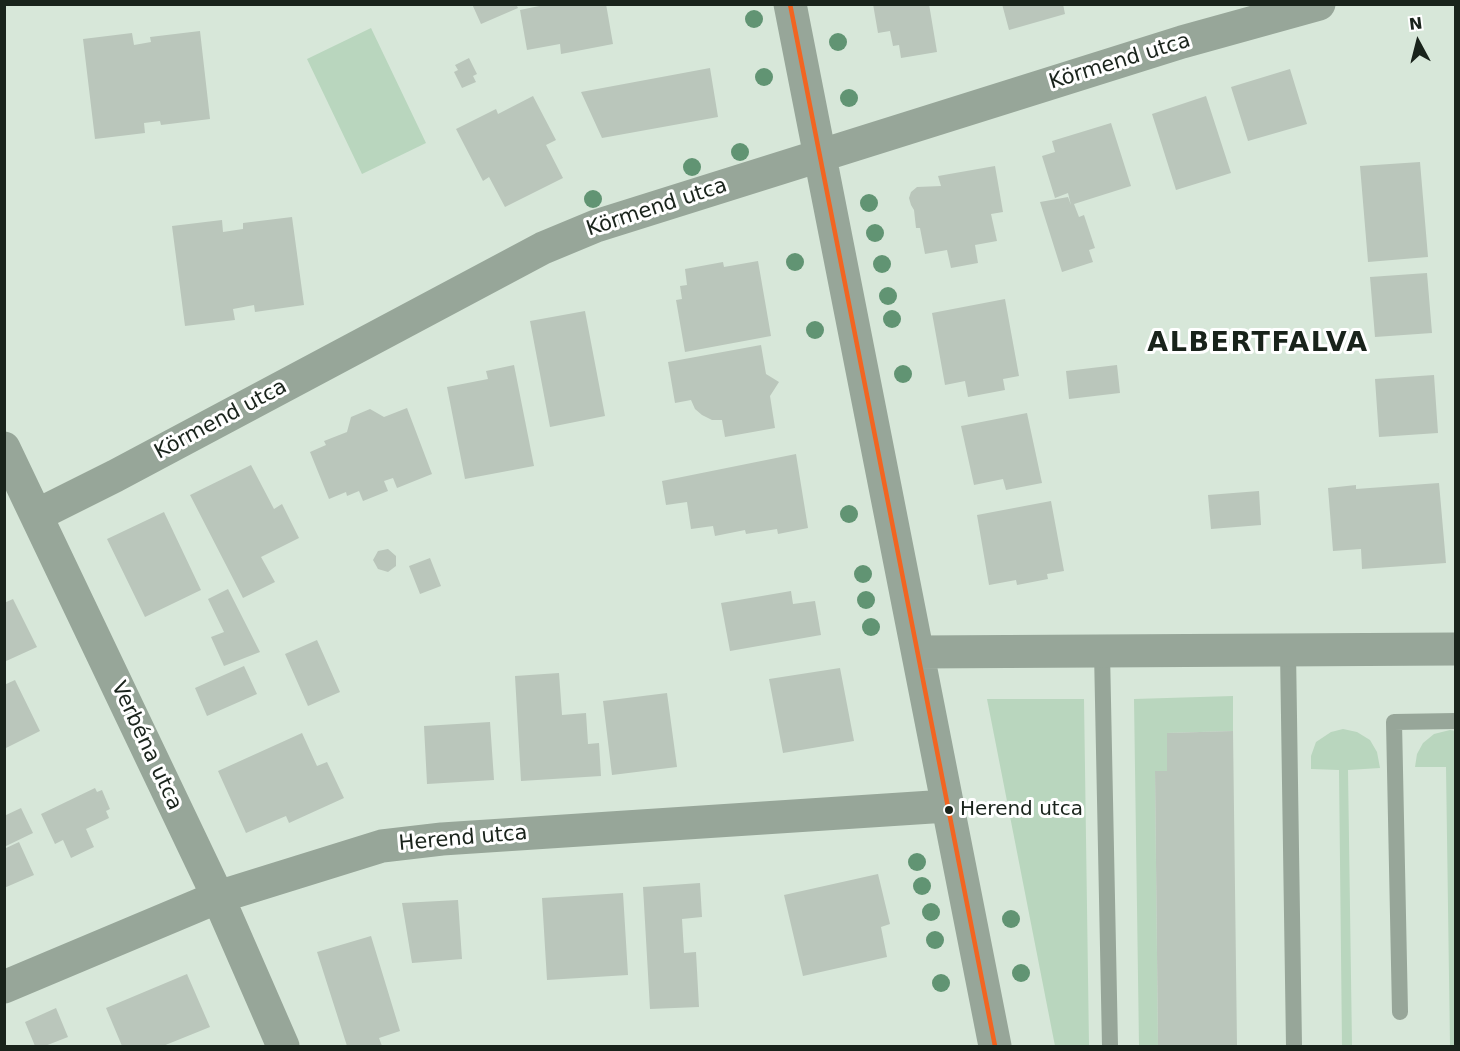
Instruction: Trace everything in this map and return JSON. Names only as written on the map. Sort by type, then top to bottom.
[{"type":"street","points":[[790,4],[995,1047]]},
{"type":"street","name":"Körmend utca","points":[[37,515],[115,476],[543,248],[596,226],[1182,42],[1319,4]]},
{"type":"street","name":"Verbéna utca","points":[[4,448],[218,897],[283,1047]]},
{"type":"street","points":[[918,652],[1455,649]]},
{"type":"street","name":"Herend utca","points":[[4,987],[218,897],[382,846],[442,839],[947,806]]},
{"type":"lane","points":[[1288,651],[1294,1047]]},
{"type":"lane","points":[[1102,652],[1110,1047]]},
{"type":"lane","points":[[1400,1012],[1394,722],[1455,721]]},
{"type":"green space","points":[[371,28],[426,143],[362,174],[307,59]]},
{"type":"green space","points":[[1233,696],[1233,731],[1167,733],[1167,771],[1155,772],[1158,1046],[1139,1046],[1134,699]]},
{"type":"green space","points":[[987,699],[1084,699],[1089,1046],[1055,1046]]},
{"type":"green space","points":[[1343,729],[1357,732],[1370,740],[1377,752],[1380,768],[1348,770],[1352,1046],[1342,1046],[1339,770],[1311,769],[1311,756],[1316,742],[1331,732]]},
{"type":"green space","points":[[1450,730],[1456,731],[1455,1046],[1450,1046],[1446,767],[1415,767],[1417,754],[1423,743],[1434,734]]},
{"type":"building","points":[[472,4],[516,4],[518,8],[481,24]]},
{"type":"building","points":[[549,4],[606,4],[613,44],[561,54],[560,44],[527,50],[520,10]]},
{"type":"building","points":[[873,4],[929,4],[937,52],[901,58],[899,45],[893,46],[890,31],[878,33]]},
{"type":"building","points":[[1002,4],[1063,4],[1065,14],[1009,30]]},
{"type":"building","points":[[200,31],[210,119],[161,125],[160,121],[144,123],[145,133],[95,139],[83,39],[132,33],[134,45],[151,42],[150,37]]},
{"type":"building","points":[[469,58],[477,74],[473,76],[476,82],[462,88],[454,72],[458,70],[455,65]]},
{"type":"building","points":[[710,68],[718,117],[602,138],[581,92]]},
{"type":"building","points":[[1290,69],[1307,124],[1248,141],[1231,87]]},
{"type":"building","points":[[533,96],[556,140],[546,145],[563,178],[505,207],[489,177],[483,181],[456,129],[496,109],[498,114]]},
{"type":"building","points":[[1206,96],[1231,173],[1176,190],[1152,114]]},
{"type":"building","points":[[1111,123],[1131,186],[1074,204],[1079,217],[1084,215],[1095,248],[1089,250],[1093,262],[1062,272],[1040,202],[1068,197],[1071,205],[1068,193],[1055,198],[1042,156],[1055,152],[1052,141]]},
{"type":"building","points":[[1420,162],[1428,257],[1368,262],[1360,166]]},
{"type":"building","points":[[995,166],[1003,212],[991,214],[997,241],[975,245],[978,263],[951,268],[947,250],[925,254],[920,228],[916,228],[914,210],[909,198],[911,192],[917,187],[941,186],[938,176]]},
{"type":"building","points":[[292,217],[304,305],[255,312],[254,305],[233,309],[235,320],[185,326],[172,226],[222,220],[223,232],[243,229],[243,223]]},
{"type":"building","points":[[758,261],[771,336],[685,352],[676,300],[682,299],[680,286],[687,285],[685,269],[723,262],[724,267]]},
{"type":"building","points":[[1427,273],[1432,333],[1375,337],[1370,277]]},
{"type":"building","points":[[1005,299],[1019,376],[1003,379],[1005,390],[968,397],[965,381],[945,385],[932,313]]},
{"type":"building","points":[[585,311],[605,416],[550,427],[530,321]]},
{"type":"building","points":[[761,345],[766,374],[779,382],[770,396],[775,428],[725,437],[722,420],[712,420],[702,415],[695,409],[691,400],[675,403],[668,362]]},
{"type":"building","points":[[514,365],[534,466],[465,479],[447,387],[488,379],[486,371]]},
{"type":"building","points":[[1117,365],[1120,393],[1069,399],[1066,371]]},
{"type":"building","points":[[1434,375],[1438,433],[1379,437],[1375,379]]},
{"type":"building","points":[[407,408],[432,474],[397,488],[393,478],[384,481],[388,491],[363,501],[359,491],[347,496],[346,492],[329,499],[310,452],[326,445],[324,441],[347,432],[351,417],[370,409],[384,417]]},
{"type":"building","points":[[1027,413],[1042,483],[1006,490],[1003,479],[974,485],[961,426]]},
{"type":"building","points":[[796,454],[808,528],[778,534],[777,529],[746,534],[745,530],[715,536],[713,526],[691,529],[687,502],[666,505],[662,481]]},
{"type":"building","points":[[251,465],[274,509],[282,504],[299,538],[261,557],[275,582],[243,598],[190,495]]},
{"type":"building","points":[[1439,483],[1446,563],[1362,569],[1361,549],[1333,551],[1328,488],[1356,485],[1356,489]]},
{"type":"building","points":[[1259,491],[1261,525],[1211,529],[1208,495]]},
{"type":"building","points":[[1051,501],[1064,571],[1047,574],[1048,579],[1017,585],[1016,580],[989,585],[977,515]]},
{"type":"building","points":[[164,512],[201,590],[145,617],[107,539]]},
{"type":"building","points":[[388,549],[396,556],[396,566],[388,572],[378,569],[373,560],[378,551]]},
{"type":"building","points":[[430,558],[441,586],[420,594],[409,566]]},
{"type":"building","points":[[228,589],[260,652],[224,666],[211,637],[224,632],[208,599]]},
{"type":"building","points":[[791,591],[793,604],[815,601],[821,635],[730,651],[721,603]]},
{"type":"building","points":[[13,599],[37,647],[4,662],[4,603]]},
{"type":"building","points":[[317,640],[340,692],[308,706],[285,654]]},
{"type":"building","points":[[244,666],[257,694],[207,716],[195,688]]},
{"type":"building","points":[[840,668],[854,741],[783,753],[769,679]]},
{"type":"building","points":[[559,673],[562,715],[586,713],[588,744],[599,743],[601,776],[521,781],[515,676]]},
{"type":"building","points":[[15,680],[40,731],[4,749],[4,685]]},
{"type":"building","points":[[667,693],[677,767],[612,775],[603,701]]},
{"type":"building","points":[[490,722],[494,780],[427,784],[424,726]]},
{"type":"building","points":[[1233,731],[1237,1046],[1158,1046],[1155,771],[1167,771],[1167,733]]},
{"type":"building","points":[[302,733],[317,766],[327,762],[344,798],[289,823],[286,816],[246,833],[218,771]]},
{"type":"building","points":[[95,788],[97,792],[102,790],[110,809],[106,811],[109,818],[86,829],[94,847],[71,858],[63,840],[55,844],[41,814]]},
{"type":"building","points":[[21,808],[33,833],[4,847],[4,816]]},
{"type":"building","points":[[19,842],[34,875],[4,888],[4,849]]},
{"type":"building","points":[[878,874],[890,924],[881,927],[887,957],[803,976],[784,895]]},
{"type":"building","points":[[700,883],[702,917],[682,919],[684,953],[696,952],[699,1007],[650,1009],[643,887]]},
{"type":"building","points":[[623,893],[628,975],[547,980],[542,898]]},
{"type":"building","points":[[458,900],[462,959],[412,963],[402,903]]},
{"type":"building","points":[[371,936],[400,1031],[379,1038],[382,1046],[347,1046],[317,952]]},
{"type":"building","points":[[187,974],[210,1027],[163,1046],[122,1046],[106,1008]]},
{"type":"building","points":[[56,1008],[68,1037],[45,1046],[35,1046],[25,1022]]},
{"type":"transit line","points":[[790,4],[995,1046]]},
{"type":"place","name":"Herend utca","points":[[949,810]]},
{"type":"district","name":"ALBERTFALVA","points":[[1258,344]]}]
